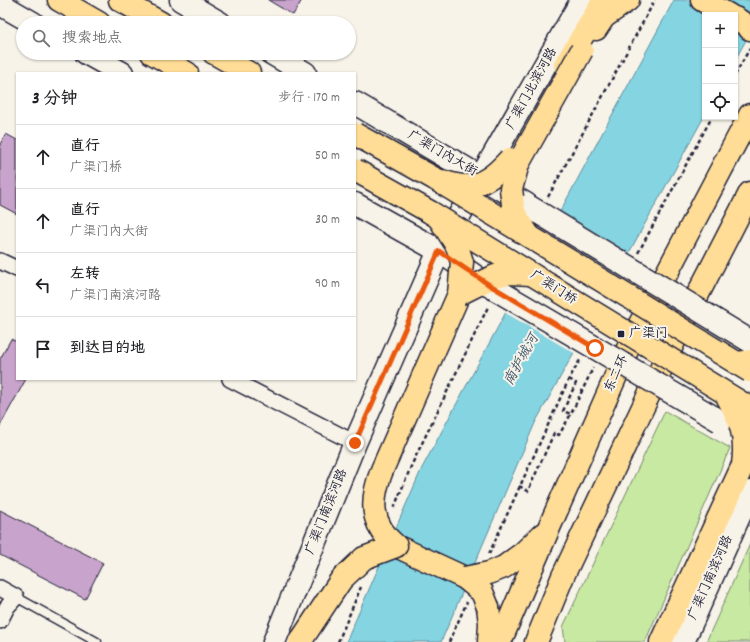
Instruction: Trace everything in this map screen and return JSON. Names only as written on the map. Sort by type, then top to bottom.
[{"type":"main road","points":[[59,0],[87,16]]},
{"type":"main road","points":[[120,0],[149,16]]},
{"type":"main road","points":[[437,180],[465,186],[483,182],[498,172],[510,159],[604,0]]},
{"type":"main road","points":[[529,236],[514,212],[511,189],[518,164],[582,50],[604,17],[628,0]]},
{"type":"main road","points":[[702,0],[724,12]]},
{"type":"main road","points":[[164,60],[185,72]]},
{"type":"main road","points":[[226,60],[247,72]]},
{"type":"main road","name":"东二环","points":[[500,642],[634,337],[750,115]]},
{"type":"main road","points":[[356,135],[437,180],[746,365]]},
{"type":"main road","name":"广渠门桥","points":[[356,171],[439,218],[750,408]]},
{"type":"main road","points":[[536,642],[563,576],[679,331],[750,193]]},
{"type":"main road","points":[[439,218],[457,246],[462,262],[459,294],[377,484],[374,498],[374,512],[379,527],[387,538],[396,546],[466,578],[482,592],[478,603],[490,623],[488,642]]},
{"type":"main road","points":[[459,294],[495,276],[510,273],[531,274]]},
{"type":"main road","points":[[661,642],[747,462],[741,423],[726,394]]},
{"type":"main road","points":[[466,578],[489,573],[496,562],[523,553],[548,530]]},
{"type":"main road","points":[[300,642],[341,580],[364,558],[396,546]]},
{"type":"main road","points":[[553,642],[563,576]]},
{"type":"street","points":[[181,0],[208,16]]},
{"type":"street","name":"广渠门北滨河路","points":[[439,251],[582,0]]},
{"type":"street","points":[[0,4],[21,16]]},
{"type":"street","points":[[99,60],[120,72]]},
{"type":"street","points":[[283,60],[303,72]]},
{"type":"street","name":"广渠门内大街","points":[[356,104],[482,177],[538,202]]},
{"type":"street","points":[[538,202],[750,341]]},
{"type":"street","points":[[356,205],[439,251],[489,294],[750,439]]},
{"type":"street","name":"广渠门南滨河路","points":[[274,642],[355,443],[439,251]]},
{"type":"street","points":[[0,261],[16,269]]},
{"type":"street","points":[[232,380],[355,443]]},
{"type":"street","name":"广渠门南滨河路","points":[[683,642],[750,492]]},
{"type":"street","points":[[0,588],[16,597],[7,607],[0,621]]},
{"type":"lane","points":[[16,597],[97,642]]},
{"type":"path","points":[[538,202],[655,0]]},
{"type":"path","points":[[738,70],[750,48]]},
{"type":"path","points":[[637,256],[710,120]]},
{"type":"path","points":[[391,515],[412,464],[489,294]]},
{"type":"path","points":[[496,562],[519,486],[569,379],[581,359]]},
{"type":"path","points":[[519,486],[528,490],[554,433],[559,435],[594,363]]},
{"type":"path","points":[[569,379],[576,383],[563,411],[570,414]]},
{"type":"path","points":[[338,642],[361,587]]},
{"type":"path","points":[[449,642],[478,603]]},
{"type":"green space","points":[[665,411],[730,448],[645,642],[565,642],[563,627]]},
{"type":"green space","points":[[750,544],[750,642],[706,642]]},
{"type":"water","name":"南护城河","points":[[674,0],[750,0],[750,33],[738,55],[738,12],[702,12],[702,120],[535,423],[441,642],[346,642],[422,468]]},
{"type":"pier","points":[[558,210],[631,254],[576,354],[504,312]]},
{"type":"building","points":[[268,0],[302,0],[293,15]]},
{"type":"building","points":[[6,134],[16,139],[16,213],[0,205],[0,144]]},
{"type":"building","points":[[11,339],[16,342],[16,380],[25,380],[0,426],[0,359]]},
{"type":"building","points":[[0,510],[103,563],[85,599],[0,555]]},
{"type":"place","name":"广渠门","points":[[621,334]]},
{"type":"route","points":[[355,443],[439,251],[488,284],[595,348]]}]
